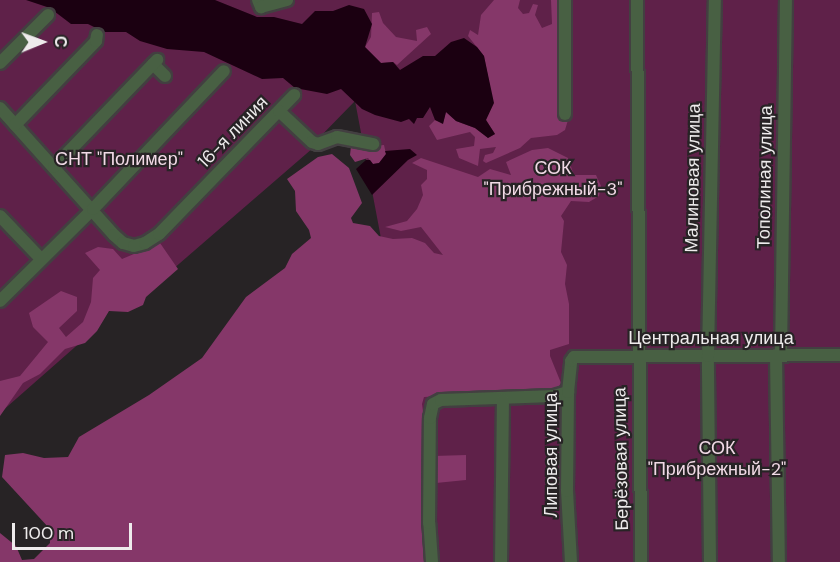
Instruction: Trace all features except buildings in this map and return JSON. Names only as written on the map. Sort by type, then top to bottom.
[{"type":"street","points":[[259,4],[287,0]]},
{"type":"street","points":[[565,0],[565,114]]},
{"type":"street","name":"Берёзовая улица","points":[[637,0],[641,562]]},
{"type":"street","name":"Малиновая улица","points":[[710,562],[708,356],[719,44],[715,0]]},
{"type":"street","name":"Тополиная улица","points":[[779,562],[779,355],[786,0]]},
{"type":"street","points":[[0,63],[48,15]]},
{"type":"street","points":[[15,125],[96,41],[97,35]]},
{"type":"street","points":[[54,167],[155,62],[165,76]]},
{"type":"street","points":[[0,301],[93,209],[224,71]]},
{"type":"street","name":"16-я линия","points":[[93,209],[123,243],[134,246],[145,243],[159,234],[294,96]]},
{"type":"street","points":[[0,108],[93,209]]},
{"type":"street","points":[[279,111],[312,142],[318,144],[337,137],[374,144]]},
{"type":"street","points":[[0,216],[41,259]]},
{"type":"street","name":"Центральная улица","points":[[582,356],[840,355]]},
{"type":"street","name":"Липовая улица","points":[[571,562],[567,491],[568,392],[571,361],[574,357],[582,356]]},
{"type":"street","points":[[432,562],[429,523],[430,418],[433,404],[441,400],[503,400],[554,396],[568,392]]},
{"type":"street","points":[[501,562],[503,400]]},
{"type":"green space","points":[[0,0],[840,0],[840,562],[436,562],[436,529],[355,101],[315,142],[313,148],[172,270],[96,309],[91,333],[0,413]]},
{"type":"green space","points":[[494,0],[520,0],[518,8],[523,14],[529,13],[533,4],[538,5],[535,15],[542,28],[552,24],[551,0],[559,0],[563,11],[561,114],[568,120],[565,130],[557,135],[531,138],[520,148],[486,163],[483,161],[485,155],[493,153],[496,147],[480,149],[478,166],[459,158],[456,149],[474,146],[475,137],[470,132],[437,140],[429,126],[435,120],[443,123],[446,112],[456,121],[475,128],[488,138],[495,134],[486,120],[490,87],[484,56],[468,36],[470,30],[478,35],[481,15]]},
{"type":"green space","points":[[379,12],[383,23],[396,37],[417,41],[416,30],[427,27],[431,34],[397,65],[393,62],[381,63],[365,47],[371,37],[372,13]]},
{"type":"green space","points":[[359,142],[371,146],[384,145],[386,154],[379,163],[373,164],[368,158],[355,162],[350,155],[351,146]]},
{"type":"green space","name":"СОК \"Прибрежный-3\"","points":[[548,148],[568,158],[574,175],[596,175],[601,186],[599,196],[589,202],[571,201],[561,216],[564,221],[561,252],[567,265],[565,284],[569,304],[569,344],[550,350],[550,356],[561,383],[557,389],[424,397],[422,404],[428,448],[423,507],[424,562],[0,562],[0,533],[16,546],[22,560],[34,559],[50,543],[49,528],[2,477],[5,455],[23,453],[44,458],[68,457],[79,437],[149,395],[202,358],[246,297],[285,268],[292,254],[311,238],[309,230],[296,211],[295,191],[287,179],[318,157],[332,154],[349,168],[362,203],[351,218],[353,223],[370,226],[379,236],[393,239],[412,238],[425,243],[434,253],[443,255],[421,227],[401,231],[385,227],[407,221],[417,209],[423,195],[421,185],[427,179],[427,170],[412,163],[421,158],[478,177],[490,169],[511,175],[506,162],[532,150]]},
{"type":"green space","points":[[160,243],[178,269],[146,297],[143,305],[128,312],[109,311],[97,331],[85,343],[65,349],[40,374],[23,383],[0,416],[0,381],[20,376],[48,342],[33,327],[29,313],[61,291],[77,297],[77,311],[59,328],[66,337],[83,322],[91,302],[93,278],[100,270],[85,253],[98,247],[113,249],[122,259]]},
{"type":"green space","points":[[466,455],[466,480],[436,483],[432,466],[434,456]]},
{"type":"shaded area","points":[[26,0],[215,0],[257,17],[274,17],[302,24],[315,11],[333,11],[349,5],[364,9],[372,24],[365,47],[381,63],[393,62],[400,70],[423,56],[435,56],[451,42],[464,38],[477,47],[484,56],[494,103],[486,120],[495,134],[488,138],[475,128],[456,121],[446,112],[443,124],[435,120],[430,107],[423,118],[417,118],[414,124],[409,119],[401,122],[375,115],[362,109],[341,89],[327,94],[295,88],[283,78],[262,79],[204,52],[167,49],[140,41],[126,32],[104,32],[88,24],[71,24],[50,8]]},
{"type":"shaded area","points":[[410,149],[417,155],[408,160],[372,195],[356,169],[366,160],[370,160],[373,164],[379,163],[386,154],[385,151]]},
{"type":"park label","name":"СНТ \"Полимер\"","points":[[119,159]]},
{"type":"park label","name":"СОК \"Прибрежный-2\"","points":[[717,459]]}]
